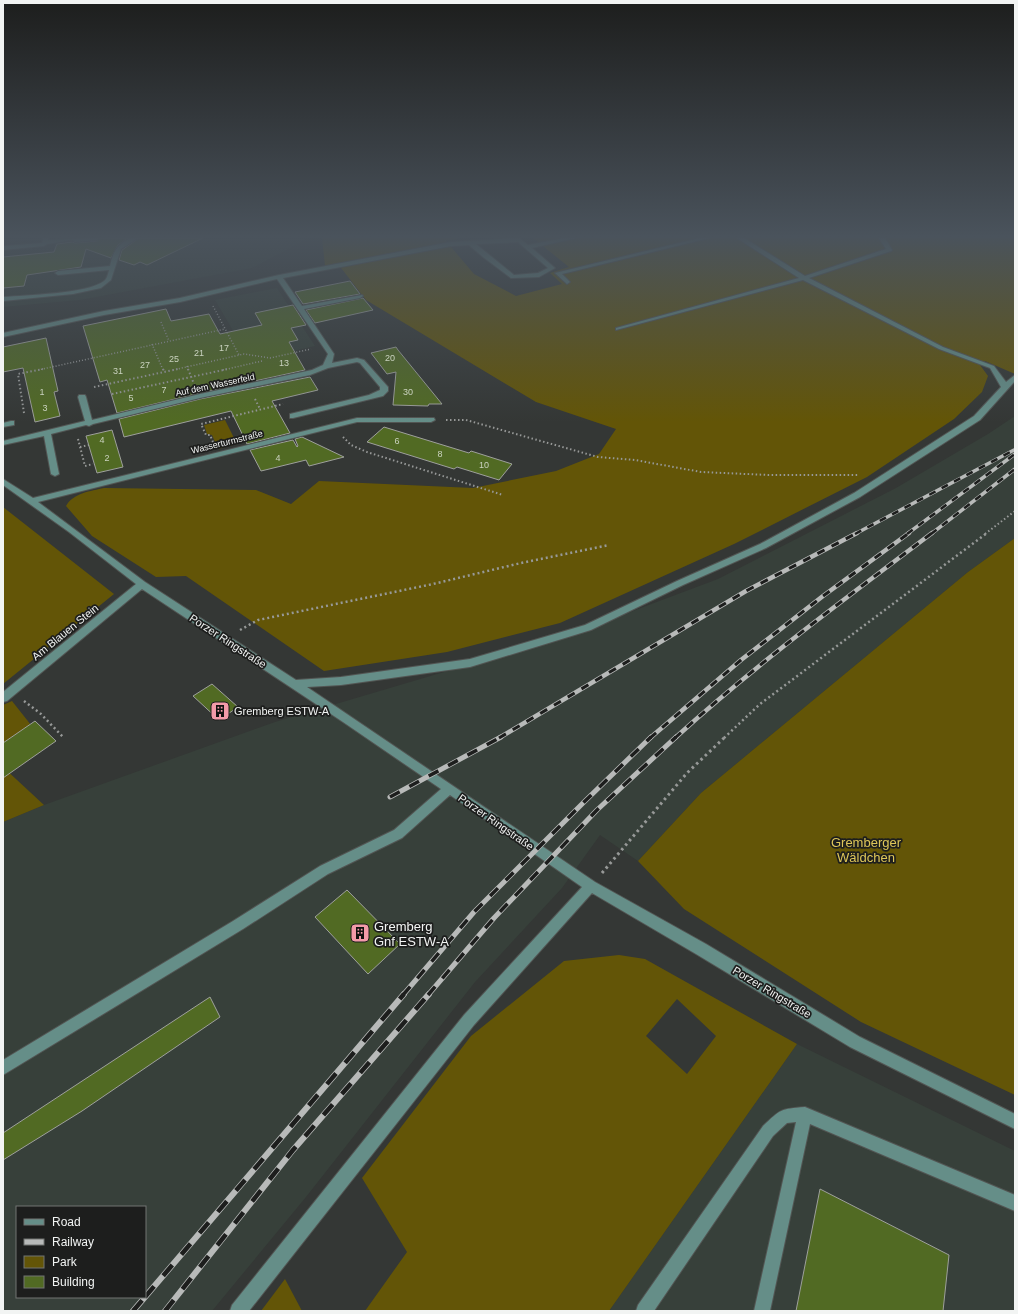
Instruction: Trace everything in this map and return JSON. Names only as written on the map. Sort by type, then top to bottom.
[{"type":"street","points":[[3,335],[104,313],[178,299]]},
{"type":"street","points":[[294,299],[331,354],[327,366]]},
{"type":"street","points":[[300,308],[343,299]]},
{"type":"street","points":[[618,329],[726,299]]},
{"type":"street","points":[[846,299],[941,348],[992,367],[1000,377],[1005,387]]},
{"type":"street","name":"Auf dem Wasserfeld","points":[[3,443],[89,424],[201,396],[305,374],[327,366],[357,360],[366,363],[384,387],[384,391],[376,396],[293,416]]},
{"type":"street","points":[[294,684],[341,682],[470,663],[588,628],[680,583],[763,546],[857,495],[976,418],[1015,377]]},
{"type":"street","points":[[82,397],[89,424]]},
{"type":"street","name":"Wasserturmstraße","points":[[31,501],[357,420],[431,420]]},
{"type":"street","points":[[3,425],[11,423]]},
{"type":"street","points":[[47,433],[55,474]]},
{"type":"street","name":"Porzer Ringstraße","points":[[3,481],[142,584],[294,684],[591,886],[701,949],[856,1042],[1015,1122]]},
{"type":"street","name":"Am Blauen Stein","points":[[3,698],[142,584]]},
{"type":"street","points":[[3,1068],[238,925],[324,870],[398,834],[449,789]]},
{"type":"street","points":[[238,1311],[469,1020],[591,886]]},
{"type":"street","points":[[762,1311],[805,1114]]},
{"type":"street","points":[[644,1311],[768,1131],[784,1116],[805,1114],[1015,1203]]},
{"type":"path","points":[[210,299],[239,355]]},
{"type":"path","points":[[161,322],[169,341]]},
{"type":"path","points":[[28,437],[17,373],[225,329]]},
{"type":"path","points":[[152,344],[164,371]]},
{"type":"path","points":[[94,387],[244,354],[270,358],[325,346]]},
{"type":"path","points":[[112,394],[262,361]]},
{"type":"path","points":[[218,454],[210,435],[206,436],[201,424],[286,403],[293,416]]},
{"type":"path","points":[[431,420],[466,420],[598,457],[635,460],[701,472],[769,475],[887,475]]},
{"type":"path","points":[[332,426],[350,446],[503,495]]},
{"type":"path","points":[[75,427],[85,466],[93,464]]},
{"type":"path","points":[[80,447],[89,445]]},
{"type":"path","points":[[591,886],[687,773],[760,704],[1015,511]]},
{"type":"path","points":[[224,638],[258,620],[433,584],[521,563],[609,545]]},
{"type":"path","points":[[12,691],[41,714],[63,737]]},
{"type":"shaded area","points":[[3,299],[84,299],[80,300],[3,307]]},
{"type":"shaded area","points":[[284,299],[315,346],[271,356],[245,351],[215,300]]},
{"type":"shaded area","points":[[1015,416],[1015,538],[968,572],[701,793],[638,861],[600,835],[562,888],[475,982],[306,1197],[212,1311],[3,1311],[3,822],[44,805],[275,722],[569,635],[718,579],[896,488],[988,434]]},
{"type":"shaded area","points":[[797,1044],[1015,1151],[1015,1311],[609,1311]]},
{"type":"green space","points":[[1015,299],[1015,374],[985,361],[980,365],[988,376],[982,392],[954,419],[867,477],[734,544],[560,623],[447,652],[324,671],[186,576],[156,577],[92,536],[66,506],[78,495],[104,488],[256,490],[291,504],[319,481],[473,488],[556,471],[599,454],[616,429],[536,402],[366,300]]},
{"type":"green space","points":[[225,420],[237,444],[218,449],[212,435],[207,434],[204,425]]},
{"type":"green space","points":[[3,507],[114,594],[3,684]]},
{"type":"green space","name":"Gremberger Wäldchen","points":[[1015,538],[1015,1095],[861,1022],[684,909],[638,861],[701,793],[968,572]]},
{"type":"green space","points":[[12,701],[31,725],[3,743],[3,705]]},
{"type":"green space","points":[[3,767],[44,805],[3,822]]},
{"type":"green space","points":[[619,955],[645,959],[797,1044],[609,1311],[365,1311],[407,1252],[362,1178],[471,1036],[564,961]],"holes":[[[677,999],[716,1036],[687,1074],[646,1036]]]},
{"type":"green space","points":[[285,1279],[302,1311],[261,1311]]},
{"type":"building","points":[[300,299],[330,299],[303,304]]},
{"type":"building","points":[[357,299],[364,299],[373,310],[315,323],[306,310]]},
{"type":"building","points":[[293,305],[306,325],[291,328],[298,340],[289,342],[305,370],[117,413],[107,380],[100,382],[83,326],[166,309],[171,321],[209,314],[220,334],[262,325],[255,313]]},
{"type":"building","points":[[46,338],[58,391],[54,392],[60,416],[35,422],[23,368],[3,372],[3,347]]},
{"type":"building","points":[[396,347],[442,404],[429,404],[428,406],[393,405],[396,372],[387,374],[371,353]]},
{"type":"building","points":[[310,377],[318,390],[272,401],[290,433],[247,444],[231,411],[124,437],[119,419],[200,399]]},
{"type":"building","points":[[384,427],[469,453],[471,451],[512,464],[499,480],[457,467],[454,469],[367,442]]},
{"type":"building","points":[[112,430],[123,467],[97,473],[86,436]]},
{"type":"building","points":[[302,437],[344,457],[309,466],[306,460],[261,471],[250,450],[293,440],[297,447],[298,446],[295,439]]},
{"type":"building","name":"Gremberg ESTW-A","points":[[212,684],[238,707],[219,720],[193,696]]},
{"type":"building","points":[[35,721],[56,741],[3,778],[3,743]]},
{"type":"building","name":"Gremberg Gnf ESTW-A","points":[[347,890],[400,944],[368,974],[315,917]]},
{"type":"building","points":[[210,997],[220,1017],[82,1111],[3,1160],[3,1133]]},
{"type":"building","points":[[820,1189],[949,1255],[943,1311],[796,1311]]},
{"type":"railway","points":[[855,534],[1014,450]]},
{"type":"railway","points":[[907,534],[1015,454]]},
{"type":"railway","points":[[931,534],[1015,469]]},
{"type":"railway","points":[[499,738],[746,591],[857,533]]},
{"type":"railway","points":[[650,738],[741,660],[823,596],[909,533]]},
{"type":"railway","points":[[675,738],[769,658],[932,533]]},
{"type":"railway","points":[[390,797],[501,737]]},
{"type":"railway","points":[[403,995],[474,912],[651,737]]},
{"type":"railway","points":[[428,995],[494,918],[597,810],[676,737]]},
{"type":"railway","points":[[146,1296],[404,994]]},
{"type":"railway","points":[[165,1311],[293,1150],[429,994]]},
{"type":"railway","points":[[133,1311],[144,1298]]},
{"type":"place","name":"Gremberg ESTW-A","points":[[220,711]]},
{"type":"place","name":"Gremberg Gnf ESTW-A","points":[[360,933]]}]
